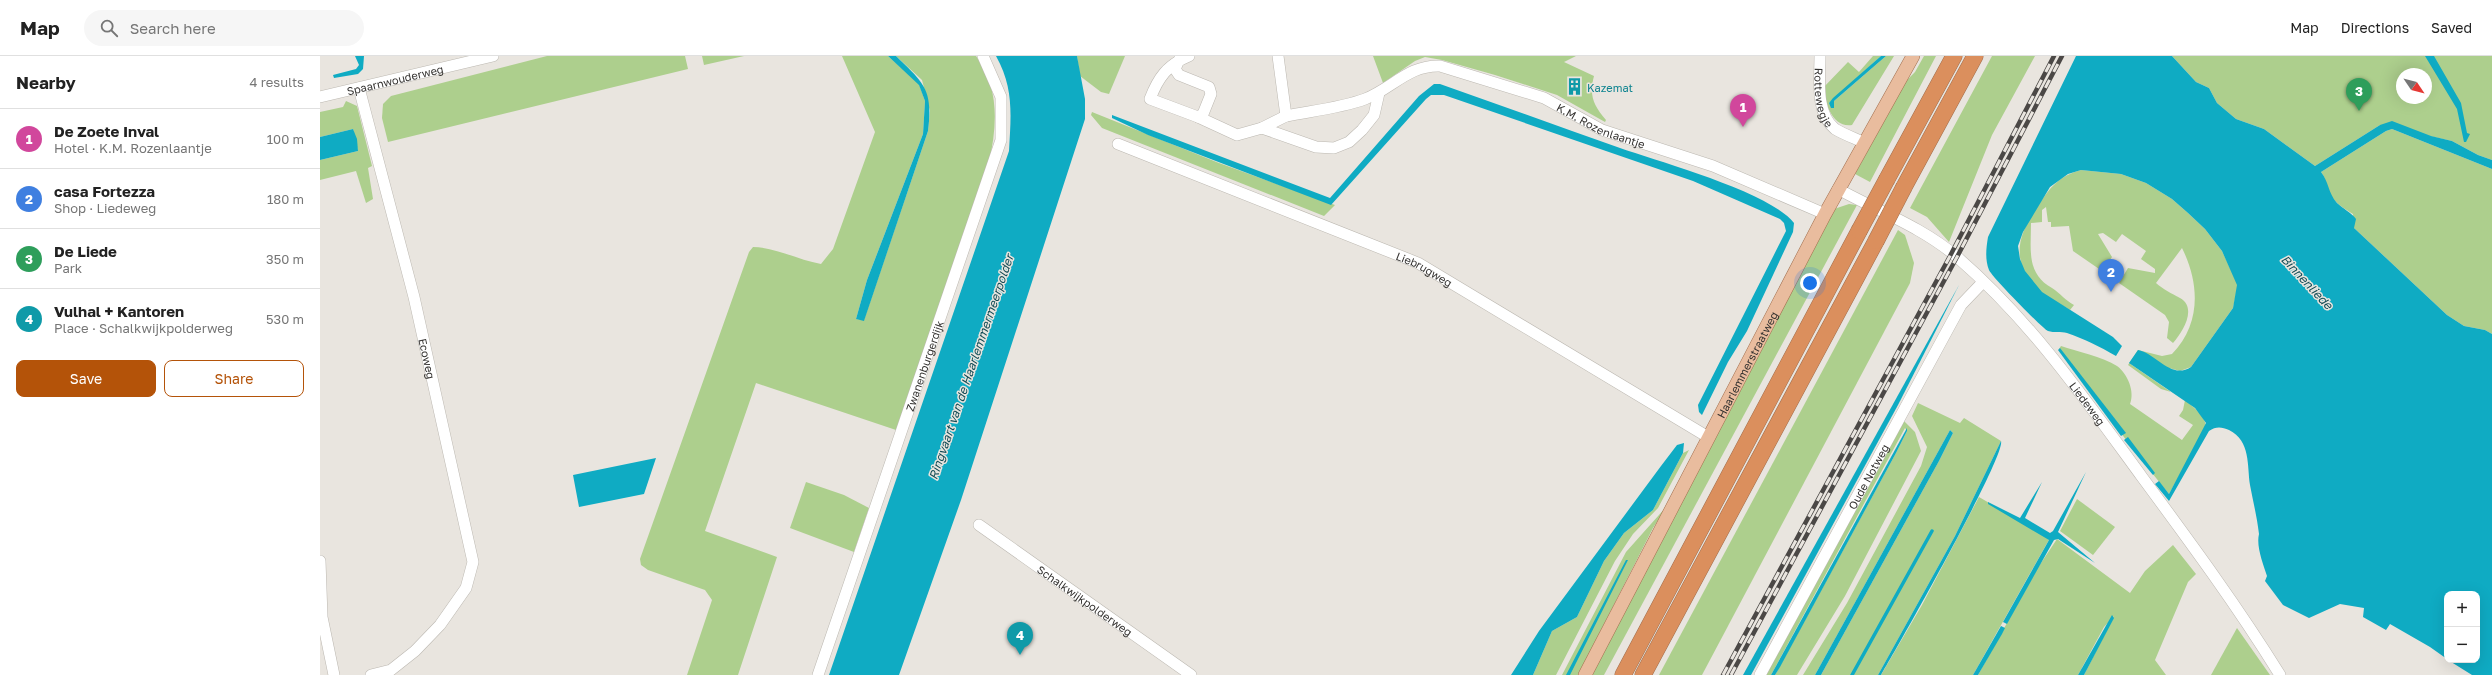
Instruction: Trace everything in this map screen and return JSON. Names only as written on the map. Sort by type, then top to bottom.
[{"type":"highway","points":[[1623,675],[1887,178],[1954,56]]},
{"type":"highway","points":[[1643,675],[1975,56]]},
{"type":"main road","name":"Haarlemmerstraatweg","points":[[1585,675],[1838,189],[1863,142],[1913,56]]},
{"type":"street","name":"Spaarnwouderweg","points":[[320,97],[493,56]]},
{"type":"street","name":"Zwanenburgerdijk","points":[[818,675],[1001,140],[1001,97],[982,56]]},
{"type":"street","points":[[1278,56],[1286,116]]},
{"type":"street","name":"Rottewegje","points":[[1820,56],[1820,97],[1828,122],[1836,129],[1863,142]]},
{"type":"street","name":"K.M. Rozenlaantje","points":[[1184,58],[1175,69],[1179,75],[1209,87],[1212,94],[1203,114],[1198,117]]},
{"type":"street","name":"K.M. Rozenlaantje","points":[[1184,58],[1164,71],[1158,80],[1150,99],[1198,117],[1237,135],[1248,130],[1262,128],[1286,116],[1363,100],[1379,93],[1412,70],[1425,65],[1440,66],[1544,98],[1602,130],[1712,166],[1825,214]]},
{"type":"street","name":"Ecoweg","points":[[359,88],[414,297],[473,562],[466,588],[440,625],[415,651],[391,670],[371,675]]},
{"type":"street","points":[[1262,128],[1316,147],[1334,148],[1349,142],[1362,130],[1374,115],[1379,93]]},
{"type":"street","name":"Liebrugweg","points":[[1118,144],[1418,263],[1708,438]]},
{"type":"street","name":"Liedeweg","points":[[1838,189],[1925,234],[1957,257],[2009,305],[2053,356],[2207,566],[2280,675]]},
{"type":"street","name":"Oude Notweg","points":[[1760,675],[1961,305],[1983,282]]},
{"type":"street","name":"Schalkwijkpolderweg","points":[[979,524],[1191,675]]},
{"type":"street","points":[[320,561],[322,618],[334,675]]},
{"type":"green space","points":[[547,56],[685,56],[688,69],[388,142],[382,118],[383,104],[391,96]]},
{"type":"green space","points":[[702,56],[744,56],[704,65]]},
{"type":"green space","points":[[842,56],[888,56],[919,84],[925,101],[923,134],[867,280],[856,319],[864,320],[928,131],[930,111],[922,80],[896,56],[976,56],[984,69],[993,94],[995,121],[989,163],[896,430],[756,383],[705,531],[777,557],[738,675],[687,675],[712,600],[705,590],[648,570],[641,565],[640,559],[749,252],[753,247],[770,249],[821,264],[833,249],[875,132]]},
{"type":"green space","points":[[1077,56],[1125,56],[1109,94],[1101,92],[1080,76]]},
{"type":"green space","points":[[1373,56],[1576,56],[1564,62],[1594,76],[1592,89],[1593,100],[1606,120],[1605,122],[1557,95],[1495,75],[1442,60],[1425,57],[1415,61],[1383,83]]},
{"type":"green space","points":[[1873,56],[1881,56],[1829,103],[1833,106],[1834,101],[1886,56],[1894,56],[1852,125],[1839,123],[1828,107],[1822,89],[1848,62],[1859,72]]},
{"type":"green space","points":[[1924,56],[1936,56],[1870,182],[1855,174],[1906,81],[1915,72]]},
{"type":"green space","points":[[1992,56],[2035,56],[1992,135],[1949,242],[1927,217],[1910,208]]},
{"type":"green space","points":[[2172,56],[2492,56],[2492,160],[2478,155],[2452,141],[2380,125],[2315,166],[2264,129],[2236,119],[2217,103],[2209,88],[2196,82]]},
{"type":"green space","points":[[346,101],[357,106],[372,166],[368,168],[373,199],[366,203],[356,171],[320,180],[320,160],[358,151],[353,129],[320,137],[320,112],[343,107]]},
{"type":"green space","points":[[1092,112],[1219,163],[1335,205],[1324,216],[1102,128],[1091,115]]},
{"type":"green space","points":[[2392,129],[2492,169],[2492,334],[2485,330],[2464,326],[2447,315],[2354,228],[2353,214],[2338,204],[2330,194],[2324,176],[2321,172],[2386,131]]},
{"type":"green space","points":[[2081,170],[2121,174],[2146,183],[2172,199],[2188,213],[2205,229],[2222,251],[2238,285],[2233,308],[2191,367],[2180,371],[2169,368],[2129,363],[2138,350],[2162,356],[2172,354],[2188,330],[2193,317],[2195,303],[2194,289],[2188,262],[2182,248],[2156,283],[2180,298],[2185,302],[2188,308],[2187,320],[2184,327],[2173,343],[2167,338],[2169,322],[2165,315],[2119,283],[2128,268],[2155,273],[2155,269],[2141,259],[2146,251],[2122,234],[2116,242],[2103,233],[2098,234],[2112,257],[2102,271],[2073,251],[2069,226],[2051,227],[2051,222],[2048,222],[2046,207],[2042,210],[2042,222],[2031,223],[2031,251],[2034,268],[2038,276],[2044,282],[2074,305],[2070,310],[2041,292],[2031,282],[2024,271],[2021,261],[2021,239],[2031,217],[2047,193],[2056,183],[2067,175]]},
{"type":"green space","points":[[1849,204],[1857,205],[1604,675],[1592,675],[1834,209]]},
{"type":"green space","points":[[1898,230],[1905,235],[1914,263],[1910,283],[1702,675],[1659,675]]},
{"type":"green space","points":[[2061,346],[2097,357],[2121,369],[2130,384],[2132,394],[2130,404],[2182,440],[2193,425],[2179,416],[2183,410],[2185,400],[2195,408],[2204,419],[2206,427],[2169,494],[2135,452],[2059,349]]},
{"type":"green space","points":[[2129,363],[2171,392],[2161,389],[2128,365]]},
{"type":"green space","points":[[1918,403],[1960,423],[1964,418],[2001,441],[1955,536],[1878,675],[1821,675],[1939,461],[1953,433],[1950,430],[1815,675],[1803,675],[1847,603],[1921,466],[1927,447],[1912,416]]},
{"type":"green space","points":[[1903,420],[1915,432],[1921,451],[1845,596],[1797,675],[1775,675],[1896,453],[1907,431],[1905,428],[1771,675],[1765,675]]},
{"type":"green space","points":[[1689,450],[1658,508],[1633,534],[1615,561],[1556,675],[1533,675],[1552,631],[1577,617],[1604,561],[1624,533],[1653,510],[1683,453]]},
{"type":"green space","points":[[806,482],[844,495],[869,508],[854,552],[790,528]]},
{"type":"green space","points":[[1979,497],[2046,536],[2049,540],[1973,675],[1881,675],[1922,605]]},
{"type":"green space","points":[[2077,499],[2115,527],[2093,555],[2060,531]]},
{"type":"green space","points":[[1667,506],[1653,528],[1578,675],[1562,675],[1626,552]]},
{"type":"green space","points":[[2057,539],[2130,593],[2145,571],[2173,545],[2196,574],[2188,582],[2155,660],[2166,675],[2084,675],[2114,616],[2104,627],[2078,675],[1978,675],[2037,569]]},
{"type":"green space","points":[[2237,628],[2270,675],[2211,675]]},
{"type":"water","points":[[355,56],[364,56],[363,69],[358,74],[334,78],[333,75],[356,69],[359,65]]},
{"type":"water","points":[[888,56],[896,56],[914,74],[925,89],[929,106],[928,131],[864,321],[856,319],[867,280],[923,134],[925,101],[919,85]]},
{"type":"water","name":"Ringvaart van de Haarlemmermeerpolder","points":[[996,56],[1077,56],[1085,99],[1085,119],[961,500],[899,675],[829,675],[1009,151],[1011,114],[1009,91],[1002,68]]},
{"type":"water","points":[[1881,56],[1886,56],[1834,101],[1834,108],[1831,108],[1829,103],[1833,98]]},
{"type":"water","name":"Binnenliede","points":[[2076,56],[2172,56],[2196,82],[2209,88],[2217,103],[2236,119],[2264,129],[2315,166],[2380,125],[2392,121],[2431,136],[2452,141],[2478,155],[2492,160],[2492,169],[2392,129],[2386,131],[2321,172],[2334,199],[2356,219],[2354,228],[2447,315],[2464,326],[2485,330],[2492,334],[2492,675],[2472,675],[2453,663],[2480,663],[2480,591],[2444,591],[2444,657],[2390,624],[2386,630],[2363,617],[2364,608],[2340,604],[2309,618],[2283,605],[2265,581],[2267,576],[2258,544],[2259,534],[2245,447],[2236,435],[2229,430],[2224,428],[2214,428],[2209,431],[2169,501],[2155,484],[2159,481],[2169,494],[2206,423],[2195,408],[2129,363],[2138,350],[2145,352],[2170,368],[2184,370],[2191,367],[2233,308],[2237,285],[2222,251],[2205,229],[2172,199],[2146,183],[2121,174],[2081,170],[2068,174],[2050,187],[2023,232],[2018,246],[2020,259],[2025,271],[2042,292],[2113,337],[2122,346],[2116,356],[2098,346],[2065,332],[2048,331],[2037,322],[1989,270],[1986,254],[1988,237]]},
{"type":"water","points":[[2425,56],[2434,56],[2461,103],[2467,133],[2470,134],[2466,142],[2464,142],[2457,109]]},
{"type":"water","points":[[1434,84],[1440,84],[1739,189],[1781,211],[1794,223],[1793,232],[1747,331],[1728,362],[1702,415],[1699,412],[1698,405],[1786,231],[1784,223],[1780,219],[1693,181],[1444,95],[1431,95],[1426,99],[1331,205],[1148,135],[1112,118],[1112,115],[1330,198],[1419,96]]},
{"type":"water","points":[[353,129],[357,139],[358,151],[320,160],[320,137]]},
{"type":"water","points":[[1959,285],[1898,405],[1751,675],[1743,675]]},
{"type":"water","points":[[2060,348],[2126,433],[2121,436],[2058,350]]},
{"type":"water","points":[[1907,428],[1907,431],[1896,453],[1780,667],[1775,675],[1771,675]]},
{"type":"water","points":[[1950,430],[1953,433],[1939,461],[1821,675],[1815,675]]},
{"type":"water","points":[[2128,437],[2155,473],[2153,475],[2124,440]]},
{"type":"water","points":[[2001,441],[1998,454],[1987,480],[1949,554],[1891,658],[1881,675],[1878,675],[1955,536]]},
{"type":"water","points":[[1684,443],[1683,453],[1653,510],[1624,533],[1604,561],[1577,617],[1552,631],[1533,675],[1511,675],[1539,631],[1661,466],[1677,445]]},
{"type":"water","points":[[656,458],[644,494],[579,507],[573,475]]},
{"type":"water","points":[[2086,472],[2058,532],[2095,563],[2058,539],[2054,540],[2007,624],[2003,622],[2049,540],[1988,504],[1988,502],[2020,518],[2042,482],[2025,518],[2050,533],[2053,531]]},
{"type":"water","points":[[1626,560],[1628,560],[1570,675],[1566,675]]},
{"type":"water","points":[[2112,615],[2114,618],[2084,675],[2078,675]]},
{"type":"water","points":[[2001,626],[2005,628],[2002,634],[1978,675],[1973,675]]},
{"type":"waterway","points":[[1852,675],[1932,531]]},
{"type":"railway","points":[[1723,675],[1950,256],[2054,56]]},
{"type":"railway","points":[[1731,675],[1957,257],[2062,56]]},
{"type":"place","name":"Kazemat","points":[[1574,87]]},
{"type":"place","name":"De Liede","points":[[2359,111]]},
{"type":"place","name":"De Zoete Inval","points":[[1743,127]]},
{"type":"place","name":"casa Fortezza","points":[[2111,292]]},
{"type":"place","name":"Vulhal + Kantoren","points":[[1020,655]]}]
